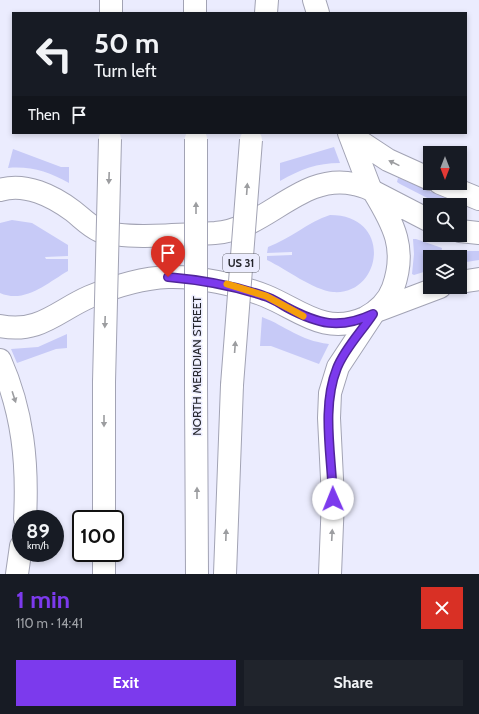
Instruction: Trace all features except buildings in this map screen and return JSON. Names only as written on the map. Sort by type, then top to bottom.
[{"type":"main road","points":[[111,0],[111,12]]},
{"type":"main road","points":[[195,0],[195,12]]},
{"type":"main road","points":[[266,12],[267,0]]},
{"type":"main road","points":[[314,0],[318,12]]},
{"type":"main road","points":[[349,134],[388,160],[423,176]]},
{"type":"main road","points":[[330,574],[333,499],[329,418],[330,393],[338,367],[376,312],[391,294],[396,281],[399,258],[395,231],[372,190],[349,134]]},
{"type":"main road","points":[[104,510],[104,382],[110,136]]},
{"type":"main road","name":"NORTH MERIDIAN STREET","points":[[196,136],[197,574]]},
{"type":"main road","name":"US 31","points":[[225,574],[232,386],[251,136]]},
{"type":"main road","points":[[0,190],[17,188],[27,189],[49,196],[62,203],[87,223],[100,231],[116,235],[167,235],[222,232],[236,229],[266,215],[300,194],[325,184],[341,182],[372,190],[423,217]]},
{"type":"main road","points":[[458,190],[479,198]]},
{"type":"main road","points":[[467,232],[479,233]]},
{"type":"main road","points":[[0,326],[22,328],[34,326],[88,298],[113,288],[168,277],[222,283],[266,296],[307,318],[319,322],[335,324],[349,323],[423,294]]},
{"type":"main road","points":[[467,281],[479,279]]},
{"type":"main road","points":[[0,360],[10,385],[23,433],[26,462],[25,510]]},
{"type":"main road","points":[[17,574],[19,562]]},
{"type":"main road","points":[[104,562],[104,574]]},
{"type":"shaded area","points":[[334,147],[340,163],[324,164],[309,168],[280,181],[280,163]]},
{"type":"shaded area","points":[[13,149],[61,167],[69,167],[69,183],[54,176],[32,169],[8,168]]},
{"type":"shaded area","points":[[398,178],[423,188],[423,190],[427,190],[446,198],[427,198],[397,182]]},
{"type":"shaded area","points":[[330,215],[351,218],[364,228],[372,240],[374,255],[370,269],[362,282],[350,290],[333,292],[325,290],[308,283],[267,260],[267,256],[292,255],[292,252],[267,253],[268,247]]},
{"type":"shaded area","points":[[12,220],[32,223],[68,245],[68,256],[45,257],[46,259],[68,259],[68,271],[36,291],[18,296],[9,296],[0,293],[0,223]]},
{"type":"shaded area","points":[[413,239],[442,248],[442,250],[423,250],[423,272],[414,275],[412,274],[414,254]]},
{"type":"shaded area","points":[[467,251],[479,251],[479,260],[467,262]]},
{"type":"shaded area","points":[[262,317],[309,340],[329,344],[319,364],[271,346],[260,346]]},
{"type":"shaded area","points":[[67,334],[67,348],[56,349],[17,363],[11,349],[38,347]]},
{"type":"slow traffic","points":[[227,284],[266,296],[303,316]]},
{"type":"route","points":[[168,277],[222,283],[266,296],[307,318],[319,322],[335,324],[349,323],[373,314],[338,367],[330,393],[329,418],[333,499]]}]
